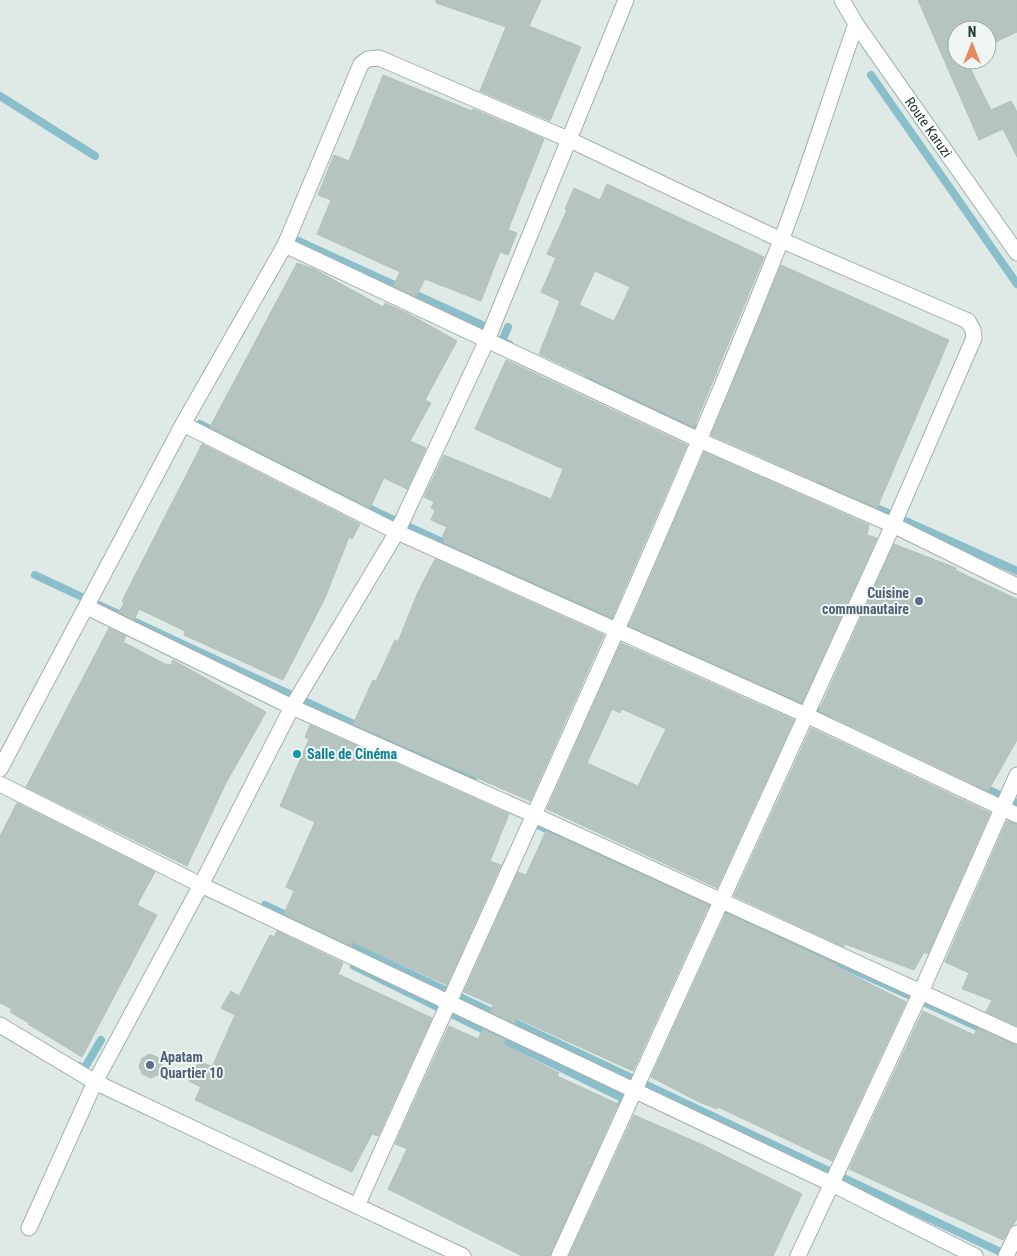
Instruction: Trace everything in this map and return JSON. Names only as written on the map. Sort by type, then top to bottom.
[{"type":"street","points":[[28,1228],[95,1082],[202,886],[292,706],[397,532],[487,340],[626,0]]},
{"type":"street","name":"Route Karuzi","points":[[842,0],[856,24],[1017,253]]},
{"type":"street","points":[[357,1206],[616,632],[699,440],[781,240],[856,24]]},
{"type":"street","points":[[0,769],[183,424],[285,245],[360,64],[368,59],[379,58],[570,140],[781,240],[968,321],[973,330],[974,338],[893,525],[559,1256]]},
{"type":"street","points":[[285,245],[699,440],[893,525],[1017,586]]},
{"type":"street","points":[[183,424],[397,532],[616,632],[806,715],[1010,812]]},
{"type":"street","points":[[87,608],[292,706],[534,815],[920,994],[1017,1036]]},
{"type":"street","points":[[798,1256],[920,994],[1010,812],[1017,775]]},
{"type":"street","points":[[0,784],[202,886],[633,1092],[832,1184],[975,1256]]},
{"type":"street","points":[[0,1025],[95,1082],[463,1256]]},
{"type":"street","points":[[1006,1256],[1017,1233]]},
{"type":"building","points":[[436,0],[541,0],[529,26],[581,47],[550,121],[480,91],[506,27],[436,3]]},
{"type":"building","points":[[918,0],[1017,0],[1017,32],[997,41],[997,20],[947,20],[947,67]]},
{"type":"building","points":[[948,70],[971,70],[991,110],[1011,101],[1017,112],[1017,157],[1003,129],[979,140]]},
{"type":"building","points":[[383,75],[472,111],[473,109],[544,139],[508,230],[517,233],[508,255],[500,252],[481,301],[425,279],[416,297],[393,286],[400,272],[317,234],[331,200],[318,195],[334,155],[349,161]]},
{"type":"building","points":[[607,184],[764,257],[694,427],[539,354],[560,301],[541,292],[556,258],[547,254],[567,210],[565,209],[574,188],[600,200]],"holes":[[[595,271],[630,287],[614,321],[579,305]]]},
{"type":"building","points":[[297,263],[314,269],[383,307],[385,303],[409,314],[457,341],[425,400],[431,403],[410,441],[426,448],[407,489],[384,478],[370,508],[210,427]]},
{"type":"building","points":[[781,265],[949,340],[877,508],[711,435]]},
{"type":"building","points":[[506,360],[687,445],[612,618],[443,542],[445,538],[442,537],[447,527],[431,520],[435,510],[431,508],[434,502],[424,497],[444,455],[551,499],[563,469],[475,429]]},
{"type":"building","points":[[202,444],[360,524],[352,539],[349,537],[325,598],[283,680],[184,635],[185,631],[139,609],[134,620],[119,612],[124,603],[122,601]]},
{"type":"building","points":[[704,452],[869,525],[867,535],[877,538],[802,703],[629,626]]},
{"type":"building","points":[[894,544],[956,568],[955,570],[1017,599],[1017,740],[988,791],[819,711]]},
{"type":"building","points":[[435,559],[604,635],[530,801],[353,724],[373,680],[376,681],[395,640],[398,642],[417,594]]},
{"type":"building","points":[[109,628],[126,636],[123,642],[165,664],[171,665],[173,660],[266,712],[226,783],[187,866],[26,787]]},
{"type":"building","points":[[621,643],[794,720],[717,888],[547,809]],"holes":[[[612,709],[620,713],[622,709],[666,729],[638,786],[587,763]]]},
{"type":"building","points":[[310,725],[509,814],[490,861],[501,865],[447,985],[352,942],[351,946],[284,914],[294,891],[286,887],[315,822],[280,806],[309,739],[305,737]]},
{"type":"building","points":[[811,728],[990,813],[928,954],[924,952],[914,970],[845,944],[844,947],[734,896]]},
{"type":"building","points":[[17,803],[155,872],[137,905],[157,915],[82,1057],[28,1024],[10,1012],[12,1009],[0,1003],[0,836]]},
{"type":"building","points":[[1007,821],[1017,824],[1017,1026],[986,1012],[992,1000],[962,989],[969,973],[945,962]]},
{"type":"building","points":[[546,831],[709,905],[633,1071],[516,1018],[514,1023],[490,1012],[493,1005],[464,992],[518,872],[526,875]]},
{"type":"building","points":[[726,913],[836,964],[835,966],[906,1002],[832,1161],[718,1107],[717,1109],[699,1102],[651,1077]]},
{"type":"building","points":[[277,931],[343,963],[338,974],[432,1018],[378,1136],[372,1134],[352,1172],[195,1100],[201,1087],[189,1081],[199,1061],[211,1066],[213,1065],[235,1015],[221,1008],[231,991],[239,996],[270,935],[274,937]]},
{"type":"building","points":[[923,1011],[974,1035],[978,1028],[1017,1045],[1017,1219],[1003,1240],[849,1169]]},
{"type":"building","points":[[449,1026],[478,1039],[483,1029],[506,1040],[503,1044],[559,1073],[557,1076],[618,1104],[550,1256],[522,1256],[388,1189],[407,1149],[395,1144]]},
{"type":"building","points":[[150,1054],[159,1058],[165,1072],[151,1078],[142,1074],[139,1066],[142,1058]]},
{"type":"building","points":[[634,1115],[703,1145],[802,1194],[773,1256],[569,1256]]},
{"type":"waterway","points":[[871,75],[1017,284]]},
{"type":"waterway","points":[[0,96],[95,156]]},
{"type":"waterway","points":[[296,240],[482,325]]},
{"type":"waterway","points":[[508,327],[502,341],[509,344]]},
{"type":"waterway","points":[[588,379],[705,432]]},
{"type":"waterway","points":[[200,424],[383,515],[827,715]]},
{"type":"waterway","points":[[821,483],[1017,571]]},
{"type":"waterway","points":[[35,575],[473,780]]},
{"type":"waterway","points":[[980,786],[1017,803]]},
{"type":"waterway","points":[[540,826],[1017,1045]]},
{"type":"waterway","points":[[265,905],[1007,1255]]},
{"type":"waterway","points":[[354,966],[624,1099],[621,1105]]},
{"type":"waterway","points":[[79,1066],[84,1069],[101,1040]]},
{"type":"place","name":"Cuisine communautaire","points":[[919,601]]},
{"type":"place","name":"Salle de Cinéma","points":[[297,754]]},
{"type":"place","name":"Apatam Quartier 10","points":[[150,1065]]}]
